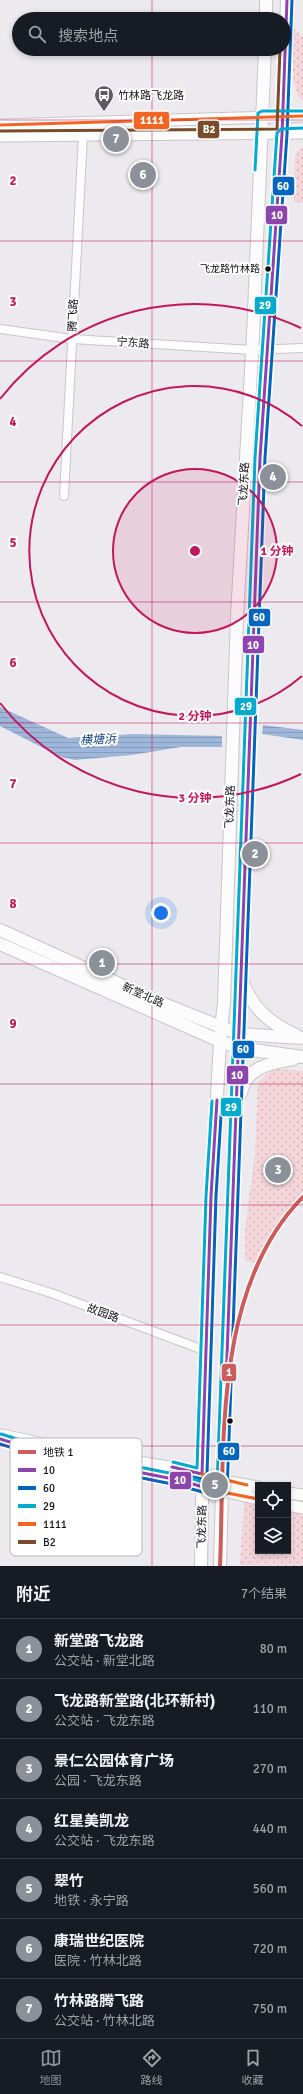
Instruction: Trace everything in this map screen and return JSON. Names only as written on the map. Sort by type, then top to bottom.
[{"type":"main road","points":[[266,0],[266,12]]},
{"type":"main road","name":"飞龙东路","points":[[286,12],[287,0]]},
{"type":"main road","name":"飞龙东路","points":[[201,1566],[202,1480],[211,1196],[220,1041],[224,1003],[237,616],[252,350],[265,56]]},
{"type":"main road","name":"飞龙东路","points":[[220,1566],[260,458],[282,134],[285,56]]},
{"type":"main road","points":[[0,125],[262,116],[303,116]]},
{"type":"main road","points":[[0,136],[303,133]]},
{"type":"main road","name":"新堂北路","points":[[0,930],[161,1003],[239,1034],[302,1038]]},
{"type":"main road","name":"新堂北路","points":[[0,944],[220,1041],[239,1048],[302,1057]]},
{"type":"main road","points":[[242,980],[247,995],[258,1011],[278,1027],[302,1038]]},
{"type":"main road","points":[[237,1112],[243,1084],[251,1072],[268,1064],[302,1057]]},
{"type":"main road","points":[[0,1434],[18,1438]]},
{"type":"main road","points":[[0,1440],[10,1443]]},
{"type":"main road","points":[[142,1463],[181,1469],[202,1480]]},
{"type":"main road","points":[[142,1470],[202,1480],[255,1498]]},
{"type":"main road","points":[[222,1486],[255,1487]]},
{"type":"main road","points":[[291,1493],[303,1495]]},
{"type":"main road","points":[[291,1506],[303,1508]]},
{"type":"street","name":"腾飞路","points":[[64,496],[83,135]]},
{"type":"street","name":"宁东路","points":[[0,329],[72,339],[268,351],[303,348]]},
{"type":"street","name":"故园路","points":[[0,1277],[51,1293],[206,1351]]},
{"type":"shaded area","points":[[294,29],[303,37],[303,102],[298,96],[295,88],[293,68]]},
{"type":"shaded area","points":[[303,146],[303,203],[294,202],[295,155]]},
{"type":"shaded area","points":[[278,1069],[303,1071],[303,1191],[267,1242],[257,1263],[245,1261],[245,1230],[255,1153],[258,1083],[270,1071]]},
{"type":"shaded area","points":[[248,1499],[255,1500],[255,1554],[291,1554],[291,1510],[303,1512],[303,1566],[240,1565],[244,1502]]},
{"type":"water","name":"横塘浜","points":[[0,707],[68,738],[134,734],[222,736],[222,747],[181,747],[132,755],[75,760],[61,757],[0,726]]},
{"type":"water","points":[[263,725],[303,730],[303,740],[262,734]]},
{"type":"metro line","name":"1","points":[[220,1566],[224,1421],[229,1371],[238,1323],[252,1277],[274,1234],[303,1197]]},
{"type":"transit line","name":"10","points":[[287,0],[287,12]]},
{"type":"transit line","name":"60","points":[[291,27],[292,0]]},
{"type":"transit line","name":"B2","points":[[0,131],[277,129],[280,56]]},
{"type":"transit line","name":"10","points":[[142,1473],[178,1480],[222,1492],[260,458],[282,134],[285,56]]},
{"type":"transit line","name":"60","points":[[142,1478],[177,1485],[221,1497],[227,1493],[265,458],[287,134],[290,56]]},
{"type":"transit line","name":"29","points":[[255,170],[258,113],[262,111],[303,111]]},
{"type":"transit line","name":"1111","points":[[0,125],[303,116]]},
{"type":"transit line","name":"29","points":[[142,1468],[179,1475],[217,1486],[255,458],[277,133],[281,129],[303,128]]},
{"type":"transit line","name":"10","points":[[172,1467],[202,1474],[211,1196],[217,1100]]},
{"type":"transit line","name":"60","points":[[171,1472],[202,1479],[207,1475],[216,1196],[222,1100]]},
{"type":"transit line","name":"29","points":[[173,1462],[197,1468],[206,1196],[212,1101]]},
{"type":"transit line","name":"29","points":[[1,1434],[14,1438]]},
{"type":"transit line","name":"10","points":[[0,1439],[10,1442]]},
{"type":"transit line","name":"60","points":[[0,1444],[10,1447]]},
{"type":"transit line","name":"1111","points":[[202,1474],[247,1485]]},
{"type":"transit line","name":"1111","points":[[220,1566],[222,1492],[255,1498]]},
{"type":"place","name":"竹林路飞龙路","points":[[104,112]]},
{"type":"place","name":"竹林路腾飞路","points":[[116,139]]},
{"type":"place","name":"康瑞世纪医院","points":[[143,175]]},
{"type":"place","name":"飞龙路竹林路","points":[[268,269]]},
{"type":"place","name":"红星美凯龙","points":[[273,477]]},
{"type":"place","name":"飞龙路新堂路(北环新村)","points":[[255,854]]},
{"type":"place","name":"新堂路飞龙路","points":[[102,963]]},
{"type":"place","name":"景仁公园体育广场","points":[[278,1170]]},
{"type":"place","name":"翠竹","points":[[215,1485]]}]
